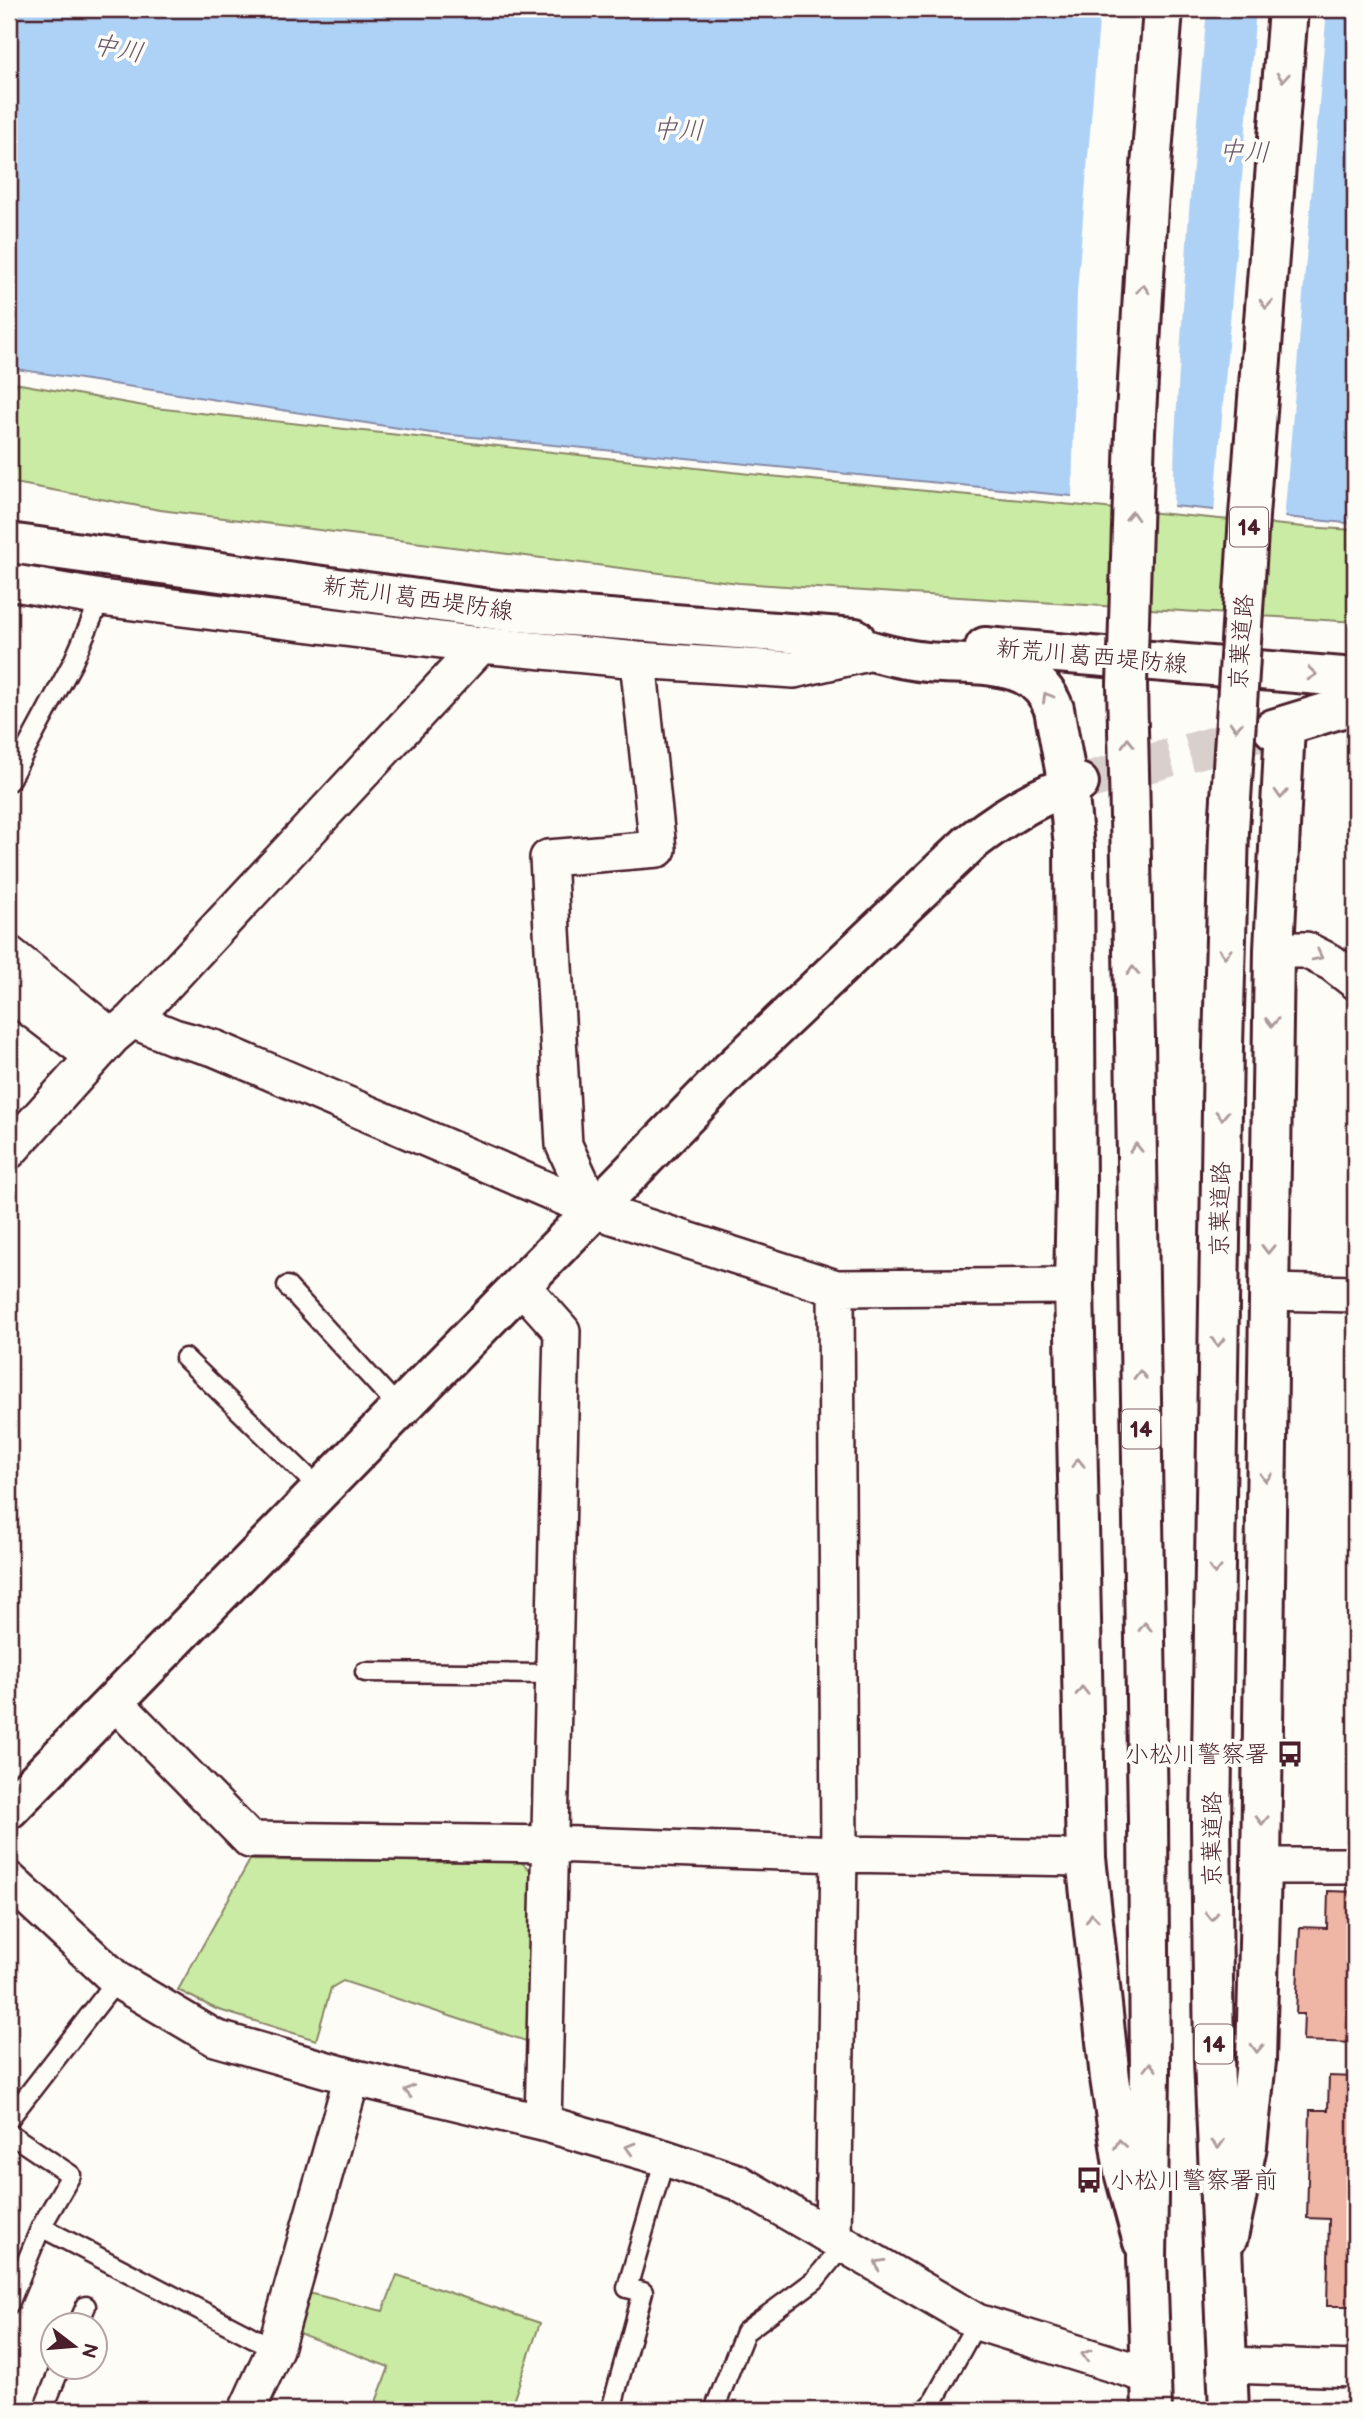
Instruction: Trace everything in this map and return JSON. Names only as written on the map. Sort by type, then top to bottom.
[{"type":"main road","name":"14","points":[[1151,2393],[1147,2258],[1150,2073],[1148,1845],[1127,684],[1135,432],[1163,9]]},
{"type":"main road","name":"京葉道路","points":[[1228,2410],[1214,2059],[1211,1824],[1223,1046],[1229,830],[1288,9]]},
{"type":"main road","name":"新荒川葛西堤防線","points":[[9,542],[505,611],[1355,678]]},
{"type":"main road","name":"新荒川葛西堤防線","points":[[829,637],[873,652],[924,662],[1002,668],[1023,674],[1042,687],[1050,698],[1074,785],[1074,1286],[1086,1858],[1110,2078],[1124,2172],[1147,2258]]},
{"type":"main road","points":[[1223,2263],[1247,2146],[1256,2061],[1279,728],[1355,704]]},
{"type":"main road","points":[[9,1810],[730,1070],[970,843],[1000,819],[1074,785]]},
{"type":"street","points":[[9,582],[101,598],[481,645],[638,660],[794,670],[873,652]]},
{"type":"street","points":[[9,1151],[481,645]]},
{"type":"street","points":[[594,1210],[564,1145],[548,858],[658,849],[638,660]]},
{"type":"street","points":[[1274,950],[1306,950],[1332,963],[1355,981]]},
{"type":"street","points":[[9,954],[113,1038]]},
{"type":"street","points":[[9,992],[113,1038],[174,1037],[214,1048],[594,1210],[836,1288],[1074,1286]]},
{"type":"street","points":[[521,1285],[562,1331],[543,2123]]},
{"type":"street","points":[[836,1288],[838,2240]]},
{"type":"street","points":[[1268,1292],[1355,1294]]},
{"type":"street","points":[[116,1702],[250,1840],[551,1844],[839,1854],[1086,1858]]},
{"type":"street","points":[[1261,1866],[1355,1866]]},
{"type":"street","points":[[9,1880],[117,1980],[215,2038],[352,2077],[543,2123],[737,2182],[976,2322],[1151,2393]]},
{"type":"street","points":[[247,2410],[275,2349],[352,2077]]},
{"type":"street","points":[[1228,2365],[1355,2369]]},
{"type":"lane","points":[[9,781],[73,662],[101,598]]},
{"type":"lane","points":[[287,1286],[401,1410]]},
{"type":"lane","points":[[185,1358],[322,1491]]},
{"type":"lane","points":[[365,1672],[555,1674]]},
{"type":"lane","points":[[9,2119],[117,1980]]},
{"type":"lane","points":[[9,2133],[71,2175],[41,2227],[9,2304]]},
{"type":"lane","points":[[611,2410],[643,2292],[627,2288],[665,2158]]},
{"type":"lane","points":[[41,2227],[275,2349]]},
{"type":"lane","points":[[714,2410],[745,2332],[814,2280],[838,2240]]},
{"type":"lane","points":[[84,2310],[86,2306]]},
{"type":"lane","points":[[926,2410],[932,2404],[976,2322]]},
{"type":"lane","points":[[43,2410],[56,2380]]},
{"type":"green space","points":[[9,382],[155,408],[750,474],[1355,530],[1355,622],[739,583],[160,510],[9,482]]},
{"type":"green space","points":[[250,1860],[521,1862],[537,1876],[532,2043],[343,1981],[331,1988],[316,2040],[216,2009],[178,1990]]},
{"type":"green space","points":[[397,2275],[540,2323],[510,2410],[400,2410],[376,2402],[389,2367],[298,2333],[308,2293],[383,2311]]},
{"type":"water","name":"中川","points":[[9,9],[1355,9],[1355,524],[431,433],[9,368]]},
{"type":"pier","points":[[1100,9],[1207,9],[1189,211],[1173,510],[1072,499],[1077,292]]},
{"type":"pier","points":[[1256,9],[1327,9],[1284,521],[1214,514]]},
{"type":"building","points":[[1328,1891],[1355,1892],[1355,2043],[1303,2041],[1304,2014],[1296,2014],[1300,1927],[1327,1928]]},
{"type":"building","points":[[1329,2076],[1355,2077],[1355,2306],[1327,2306],[1329,2219],[1307,2218],[1310,2110],[1328,2110]]},
{"type":"tunnel","points":[[1079,783],[1266,731]]},
{"type":"place","name":"小松川警察署","points":[[1290,1754]]},
{"type":"place","name":"小松川警察署前","points":[[1089,2180]]}]
